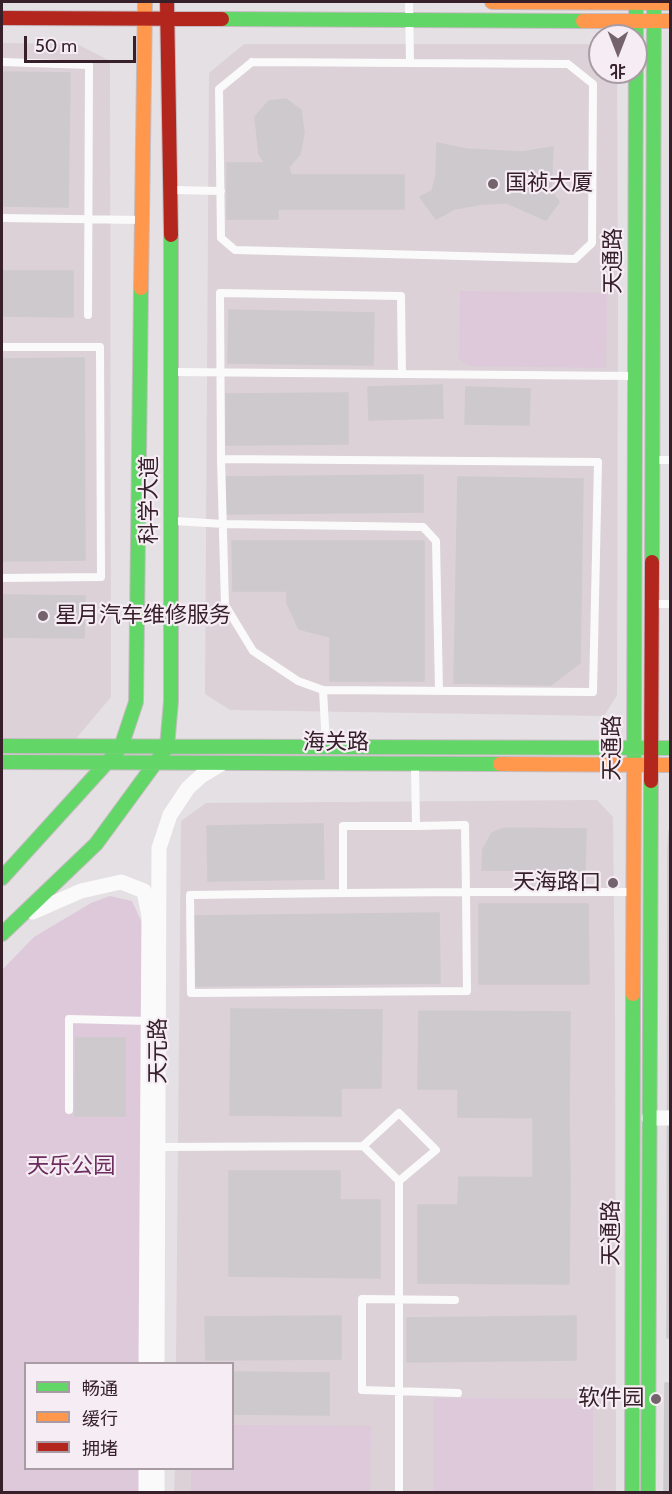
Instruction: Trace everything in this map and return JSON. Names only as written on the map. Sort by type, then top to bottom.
[{"type":"street","name":"科学大道","points":[[2,878],[120,747],[136,702],[145,2]]},
{"type":"street","name":"科学大道","points":[[167,2],[171,372],[171,701],[167,747]]},
{"type":"street","points":[[492,2],[670,3]]},
{"type":"street","name":"天通路","points":[[632,1492],[636,20],[644,2]]},
{"type":"street","name":"天通路","points":[[644,2],[654,21],[648,1492]]},
{"type":"street","points":[[2,18],[670,21]]},
{"type":"street","name":"海关路","points":[[2,746],[670,748]]},
{"type":"street","points":[[2,934],[96,844],[167,747]]},
{"type":"street","name":"海关路","points":[[2,762],[670,765]]},
{"type":"street","name":"天元路","points":[[146,1362],[159,848],[170,815],[188,788],[201,776],[222,763]]},
{"type":"street","name":"天元路","points":[[16,920],[91,888],[121,882],[144,891],[149,916],[158,1147],[157,1362]]},
{"type":"street","points":[[650,1118],[670,1118]]},
{"type":"street","points":[[146,1470],[146,1492]]},
{"type":"street","points":[[157,1470],[157,1492]]},
{"type":"lane","points":[[409,2],[410,62]]},
{"type":"lane","points":[[252,62],[410,62],[568,64],[592,84],[592,243],[575,259],[234,250],[221,238],[219,89],[252,62]]},
{"type":"lane","points":[[2,63],[89,64],[88,315]]},
{"type":"lane","points":[[170,190],[221,191]]},
{"type":"lane","points":[[2,218],[142,220]]},
{"type":"lane","points":[[221,459],[598,462],[593,692],[323,690],[298,681],[253,651],[225,605],[221,459],[219,372],[220,293],[401,296],[402,374]]},
{"type":"lane","points":[[2,347],[100,347],[101,566],[101,577],[2,578]]},
{"type":"lane","points":[[171,372],[652,375]]},
{"type":"lane","points":[[652,460],[670,460]]},
{"type":"lane","points":[[171,520],[223,524],[423,527],[436,541],[439,691]]},
{"type":"lane","points":[[651,603],[670,604]]},
{"type":"lane","points":[[323,690],[327,747]]},
{"type":"lane","points":[[415,764],[416,826]]},
{"type":"lane","points":[[343,893],[343,826],[465,825],[466,892],[467,991],[191,993],[190,895],[466,892],[634,892]]},
{"type":"lane","points":[[69,1110],[69,1019],[153,1021]]},
{"type":"lane","points":[[158,1147],[363,1146],[399,1113],[436,1150],[399,1181]]},
{"type":"lane","points":[[363,1146],[399,1181],[399,1492]]},
{"type":"lane","points":[[455,1300],[362,1299],[362,1390],[458,1393]]},
{"type":"shaded area","points":[[2,43],[77,44],[110,61],[111,697],[74,741],[2,740]]},
{"type":"shaded area","points":[[244,44],[588,44],[588,84],[617,84],[617,695],[604,716],[230,710],[205,694],[209,73]]},
{"type":"shaded area","points":[[597,800],[613,817],[616,1492],[174,1492],[175,1470],[234,1470],[234,1362],[176,1362],[181,821],[206,803]]},
{"type":"green space","points":[[460,291],[607,293],[606,368],[469,366],[459,359]]},
{"type":"green space","name":"天乐公园","points":[[110,896],[132,901],[142,923],[140,1362],[24,1362],[24,1470],[139,1470],[139,1492],[2,1492],[2,970],[34,937],[91,903]]},
{"type":"green space","points":[[434,1398],[593,1399],[593,1492],[433,1492]]},
{"type":"green space","points":[[234,1425],[371,1426],[370,1492],[191,1492],[191,1470],[234,1470]]},
{"type":"building","points":[[2,72],[70,73],[68,207],[2,206]]},
{"type":"building","points":[[286,99],[301,110],[304,133],[300,154],[289,167],[291,175],[404,175],[404,209],[278,209],[278,219],[227,219],[227,163],[265,163],[259,154],[255,117],[269,101]]},
{"type":"building","name":"国祯大厦","points":[[437,143],[466,149],[522,152],[553,147],[551,191],[559,202],[546,220],[507,203],[482,204],[454,209],[436,219],[420,197],[432,191],[436,175]]},
{"type":"building","points":[[2,271],[73,271],[73,317],[2,316]]},
{"type":"building","points":[[229,310],[374,313],[373,365],[228,363]]},
{"type":"building","points":[[84,358],[85,560],[2,561],[2,359]]},
{"type":"building","points":[[442,385],[443,418],[369,420],[368,387]]},
{"type":"building","points":[[466,387],[530,389],[529,425],[465,424]]},
{"type":"building","points":[[348,393],[348,444],[226,445],[226,394]]},
{"type":"building","points":[[423,475],[423,512],[227,514],[226,477]]},
{"type":"building","points":[[458,477],[583,479],[580,663],[551,685],[454,683]]},
{"type":"building","points":[[232,541],[424,541],[424,681],[330,681],[330,637],[299,629],[287,603],[287,591],[233,591]]},
{"type":"building","name":"星月汽车维修服务","points":[[2,595],[85,596],[84,638],[2,637]]},
{"type":"building","points":[[323,824],[324,879],[208,881],[207,826]]},
{"type":"building","points":[[505,828],[586,829],[585,871],[482,870],[483,849],[492,833]]},
{"type":"building","points":[[669,831],[670,850],[668,850]]},
{"type":"building","points":[[668,850],[670,850],[670,1338],[667,1338]]},
{"type":"building","points":[[479,904],[588,904],[589,984],[479,984]]},
{"type":"building","points":[[439,913],[440,983],[196,986],[195,916]]},
{"type":"building","points":[[231,1009],[382,1010],[381,1088],[341,1088],[341,1116],[230,1115]]},
{"type":"building","points":[[419,1011],[570,1012],[569,1118],[458,1117],[458,1089],[418,1089]]},
{"type":"building","points":[[76,1038],[125,1038],[125,1116],[75,1116]]},
{"type":"building","points":[[533,1118],[569,1118],[570,1178],[533,1178]]},
{"type":"building","points":[[229,1171],[340,1171],[340,1200],[380,1200],[380,1278],[229,1276]]},
{"type":"building","points":[[459,1177],[570,1178],[569,1284],[418,1283],[418,1205],[458,1205]]},
{"type":"building","points":[[341,1316],[341,1359],[206,1360],[205,1317]]},
{"type":"building","points":[[576,1316],[576,1360],[407,1362],[407,1318]]},
{"type":"building","points":[[234,1372],[329,1373],[329,1415],[234,1414]]},
{"type":"building","points":[[665,1383],[670,1383],[670,1492],[664,1492]]},
{"type":"traffic: fast","points":[[634,773],[636,3]]},
{"type":"traffic: fast","points":[[652,562],[654,3]]},
{"type":"traffic: fast","points":[[222,19],[583,21]]},
{"type":"traffic: fast","points":[[2,934],[96,844],[167,747],[171,701],[171,235]]},
{"type":"traffic: fast","points":[[2,878],[121,747],[136,702],[141,288]]},
{"type":"traffic: fast","points":[[2,746],[670,748]]},
{"type":"traffic: fast","points":[[2,762],[500,764]]},
{"type":"traffic: fast","points":[[648,1492],[651,781]]},
{"type":"traffic: fast","points":[[632,1492],[633,994]]},
{"type":"traffic: slow","points":[[141,288],[145,2]]},
{"type":"traffic: slow","points":[[492,2],[670,3]]},
{"type":"traffic: slow","points":[[583,21],[670,21]]},
{"type":"traffic: slow","points":[[500,764],[670,765]]},
{"type":"traffic: slow","points":[[633,994],[634,773]]},
{"type":"traffic: jam","points":[[167,2],[171,235]]},
{"type":"traffic: jam","points":[[2,18],[222,19]]},
{"type":"traffic: jam","points":[[651,781],[652,562]]},
{"type":"place","name":"国祯大厦","points":[[493,184]]},
{"type":"place","name":"星月汽车维修服务","points":[[43,616]]},
{"type":"place","name":"天海路口","points":[[613,883]]},
{"type":"place","name":"软件园","points":[[656,1399]]}]
